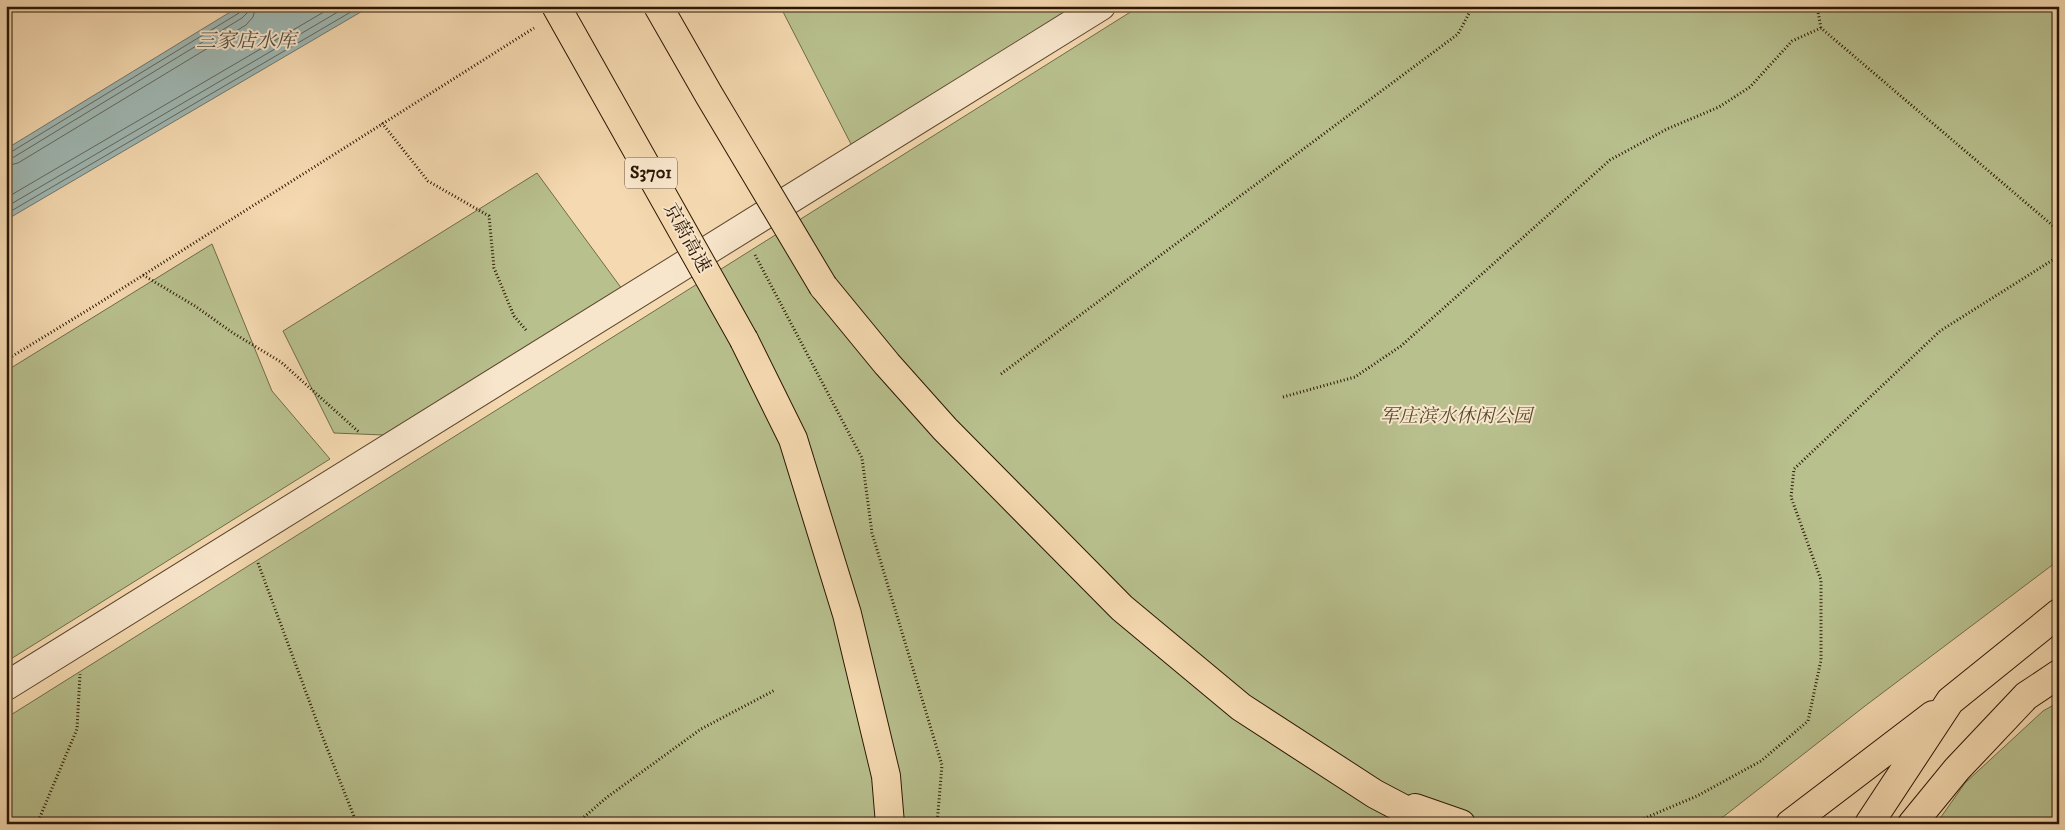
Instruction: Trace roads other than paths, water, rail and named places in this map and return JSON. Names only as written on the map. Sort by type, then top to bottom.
[{"type":"highway","name":"京蔚高速","points":[[556,6],[744,340],[792,440],[847,614],[886,776],[890,824]]},
{"type":"highway","points":[[658,6],[709,96],[823,286],[887,364],[945,429],[1122,608],[1241,707],[1375,794],[1432,824]]},
{"type":"highway","points":[[1790,824],[1950,702],[2059,613]]},
{"type":"highway","points":[[1912,824],[1958,769],[2026,696],[2059,674]]},
{"type":"highway","points":[[1869,824],[1950,702]]},
{"type":"highway","points":[[1375,794],[1461,824]]},
{"type":"street","points":[[6,686],[381,455],[1101,6]]},
{"type":"water","name":"三家店水库","points":[[240,6],[371,6],[6,220],[6,149]]},
{"type":"park label","name":"军庄滨水休闲公园","points":[[1456,416]]}]
